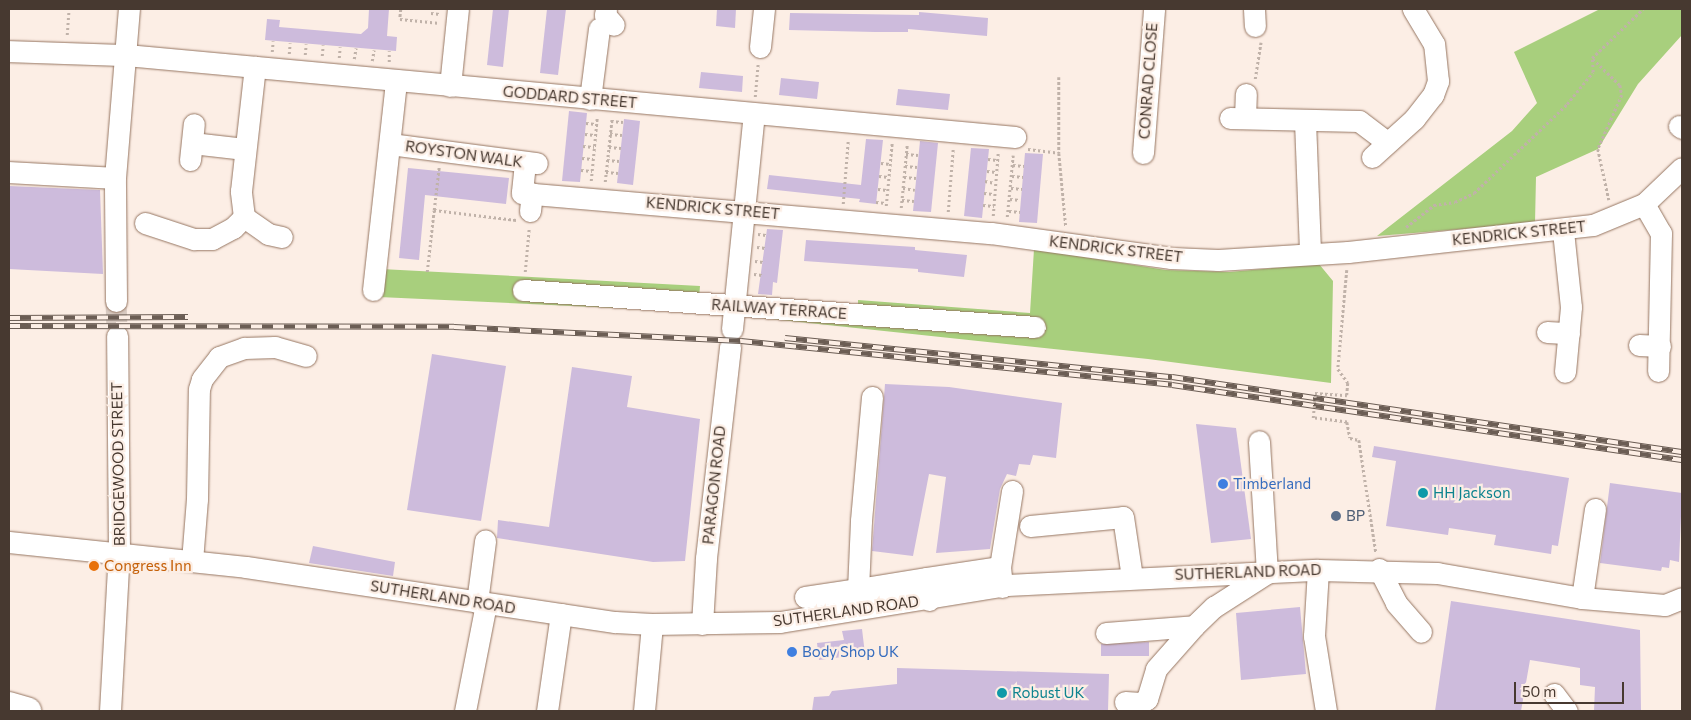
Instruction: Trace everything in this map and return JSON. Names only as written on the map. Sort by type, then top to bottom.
[{"type":"main road","points":[[9,706],[27,711]]},
{"type":"street","points":[[116,301],[115,178],[129,9]]},
{"type":"street","points":[[760,47],[764,9]]},
{"type":"street","name":"CONRAD CLOSE","points":[[1143,152],[1154,9]]},
{"type":"street","points":[[1372,157],[1414,119],[1433,94],[1438,80],[1434,44],[1413,9]]},
{"type":"street","points":[[450,86],[452,16]]},
{"type":"street","points":[[594,105],[607,21]]},
{"type":"street","name":"GODDARD STREET","points":[[9,51],[126,55],[255,67],[394,71],[450,86],[594,105],[850,121],[955,132],[1009,140]]},
{"type":"street","points":[[255,67],[241,192],[244,217],[268,234],[282,237]]},
{"type":"street","name":"ROYSTON WALK","points":[[369,277],[390,144],[394,71]]},
{"type":"street","points":[[1246,94],[1237,118],[1305,121],[1333,118],[1360,121],[1387,142]]},
{"type":"street","name":"PARAGON ROAD","points":[[702,624],[706,558],[735,306],[754,114]]},
{"type":"street","points":[[1305,121],[1310,254]]},
{"type":"street","points":[[192,143],[245,149]]},
{"type":"street","name":"ROYSTON WALK","points":[[390,144],[531,163],[522,192],[531,202]]},
{"type":"street","name":"KENDRICK STREET","points":[[531,202],[596,198],[998,234],[1063,233],[1190,259],[1348,252],[1562,230],[1612,219],[1644,204],[1682,168]]},
{"type":"street","points":[[9,172],[115,178]]},
{"type":"street","points":[[1644,204],[1661,233],[1649,346],[1658,371]]},
{"type":"street","points":[[145,223],[165,239],[212,239],[233,228],[244,217]]},
{"type":"street","points":[[1562,230],[1571,307],[1565,372]]},
{"type":"street","name":"RAILWAY TERRACE","points":[[523,290],[1035,327]]},
{"type":"street","points":[[1547,332],[1569,334]]},
{"type":"street","name":"BRIDGEWOOD STREET","points":[[110,711],[119,552],[117,336]]},
{"type":"street","points":[[192,561],[197,498],[199,389],[202,379],[218,357],[244,348],[275,347],[306,356]]},
{"type":"street","points":[[859,600],[861,521],[872,397]]},
{"type":"street","points":[[1125,702],[1140,703],[1147,699],[1156,669],[1194,626],[1214,607],[1267,573],[1259,441]]},
{"type":"street","points":[[806,597],[859,600],[926,578],[1001,577],[1012,490]]},
{"type":"street","points":[[1582,598],[1595,509]]},
{"type":"street","points":[[1030,526],[1123,517],[1132,577]]},
{"type":"street","points":[[465,711],[482,603],[485,541]]},
{"type":"street","name":"SUTHERLAND ROAD","points":[[9,542],[192,561],[561,614],[652,624],[780,622],[859,600],[929,600],[1001,577],[1132,577],[1379,569],[1437,573],[1582,598],[1665,605],[1682,598]]},
{"type":"street","points":[[1379,569],[1396,603],[1421,632]]},
{"type":"street","points":[[1318,570],[1314,636],[1326,711]]},
{"type":"street","points":[[926,578],[929,600]]},
{"type":"street","points":[[547,711],[561,614]]},
{"type":"street","points":[[644,711],[652,624]]},
{"type":"street","points":[[1106,633],[1194,626]]},
{"type":"street","points":[[1554,694],[1567,711]]},
{"type":"path","points":[[66,54],[69,9]]},
{"type":"path","points":[[401,9],[400,19],[452,16]]},
{"type":"path","points":[[1592,58],[1643,9]]},
{"type":"path","points":[[1246,94],[1254,94],[1262,26],[1255,18]]},
{"type":"path","points":[[273,41],[272,54],[372,63],[394,71]]},
{"type":"path","points":[[289,55],[290,43]]},
{"type":"path","points":[[305,56],[306,44]]},
{"type":"path","points":[[322,58],[323,45]]},
{"type":"path","points":[[338,60],[340,47]]},
{"type":"path","points":[[754,114],[760,47]]},
{"type":"path","points":[[354,62],[356,48]]},
{"type":"path","points":[[372,63],[374,50]]},
{"type":"path","points":[[389,51],[394,71]]},
{"type":"path","points":[[1592,58],[1620,85],[1622,95],[1598,149],[1612,219]]},
{"type":"path","points":[[1403,229],[1434,205],[1455,202],[1474,193],[1567,104],[1593,72],[1592,58]]},
{"type":"path","points":[[1059,77],[1059,153],[1063,233]]},
{"type":"path","points":[[594,105],[596,124],[592,171],[596,198]]},
{"type":"path","points":[[596,198],[606,172],[612,111]]},
{"type":"path","points":[[611,121],[623,122]]},
{"type":"path","points":[[836,207],[842,208],[850,121]]},
{"type":"path","points":[[586,123],[596,124]]},
{"type":"path","points":[[947,229],[955,132]]},
{"type":"path","points":[[585,134],[595,136]]},
{"type":"path","points":[[610,134],[622,135]]},
{"type":"path","points":[[1009,140],[1059,153]]},
{"type":"path","points":[[998,234],[994,206],[997,160],[1009,140]]},
{"type":"path","points":[[998,234],[1008,211],[1012,165],[1009,140]]},
{"type":"path","points":[[583,146],[594,148]]},
{"type":"path","points":[[609,147],[621,148]]},
{"type":"path","points":[[427,272],[441,151]]},
{"type":"path","points":[[891,225],[902,200],[906,154],[918,155]]},
{"type":"path","points":[[582,158],[593,159]]},
{"type":"path","points":[[988,158],[997,160]]},
{"type":"path","points":[[608,160],[619,161]]},
{"type":"path","points":[[880,163],[890,164],[886,203],[891,225]]},
{"type":"path","points":[[1012,165],[1024,166]]},
{"type":"path","points":[[905,166],[917,167]]},
{"type":"path","points":[[581,170],[592,171]]},
{"type":"path","points":[[987,170],[996,172]]},
{"type":"path","points":[[606,172],[618,174]]},
{"type":"path","points":[[879,176],[889,177]]},
{"type":"path","points":[[1011,176],[1022,177]]},
{"type":"path","points":[[904,177],[916,178]]},
{"type":"path","points":[[985,181],[995,182]]},
{"type":"path","points":[[903,188],[915,190]]},
{"type":"path","points":[[1010,188],[1022,189]]},
{"type":"path","points":[[878,189],[887,190]]},
{"type":"path","points":[[984,193],[994,194]]},
{"type":"path","points":[[1009,199],[1020,200]]},
{"type":"path","points":[[902,200],[914,201]]},
{"type":"path","points":[[434,210],[515,220],[531,202]]},
{"type":"path","points":[[523,290],[531,202]]},
{"type":"path","points":[[876,202],[886,203]]},
{"type":"path","points":[[983,205],[994,206]]},
{"type":"path","points":[[1008,211],[1020,212]]},
{"type":"path","points":[[1348,252],[1338,369],[1348,383],[1347,395],[1315,393],[1313,418],[1346,422],[1350,438],[1359,440],[1379,569]]},
{"type":"green space","points":[[1600,9],[1682,9],[1682,35],[1638,84],[1598,149],[1536,177],[1535,223],[1377,236],[1512,131],[1537,103],[1514,52]]},
{"type":"green space","points":[[1034,249],[1166,270],[1229,272],[1319,264],[1333,281],[1331,383],[1148,359],[743,316],[858,306],[858,300],[1030,313]]},
{"type":"green space","points":[[381,269],[700,286],[699,298],[723,313],[379,297]]},
{"type":"building","points":[[369,9],[389,9],[387,36],[397,37],[396,51],[265,40],[267,19],[280,20],[279,27],[361,34],[368,28]]},
{"type":"building","points":[[493,9],[509,9],[503,67],[487,65]]},
{"type":"building","points":[[547,9],[566,9],[558,75],[540,73]]},
{"type":"building","points":[[717,9],[736,9],[735,28],[716,26]]},
{"type":"building","points":[[919,12],[988,18],[987,36],[908,29],[908,32],[789,30],[790,13],[919,15]]},
{"type":"building","points":[[701,72],[743,76],[742,92],[699,88]]},
{"type":"building","points":[[781,78],[819,82],[817,99],[779,95]]},
{"type":"building","points":[[898,89],[950,94],[948,110],[896,105]]},
{"type":"building","points":[[569,111],[587,113],[580,182],[562,181]]},
{"type":"building","points":[[624,119],[640,121],[633,185],[617,183]]},
{"type":"building","points":[[866,139],[883,140],[876,204],[859,202],[860,199],[767,189],[769,175],[861,185]]},
{"type":"building","points":[[920,141],[938,143],[931,212],[913,211]]},
{"type":"building","points":[[971,148],[989,149],[982,218],[964,216]]},
{"type":"building","points":[[1025,153],[1043,154],[1037,223],[1019,222]]},
{"type":"building","points":[[408,168],[509,178],[506,204],[425,195],[419,260],[399,258]]},
{"type":"building","points":[[9,186],[100,190],[103,274],[9,269]]},
{"type":"building","points":[[767,229],[783,230],[777,283],[773,282],[772,295],[758,294]]},
{"type":"building","points":[[806,240],[915,247],[915,250],[967,255],[964,277],[918,272],[918,269],[804,261]]},
{"type":"building","points":[[432,354],[506,366],[481,521],[407,510]]},
{"type":"building","points":[[572,367],[632,376],[627,407],[700,419],[685,561],[653,562],[497,538],[498,520],[549,527]]},
{"type":"building","points":[[885,384],[949,387],[1062,403],[1056,458],[1033,455],[1030,465],[1019,464],[1016,476],[1007,474],[1000,489],[990,549],[936,553],[946,477],[929,474],[913,556],[872,551]]},
{"type":"building","name":"Timberland","points":[[1196,424],[1236,428],[1251,539],[1211,543]]},
{"type":"building","points":[[1374,446],[1569,478],[1558,546],[1552,545],[1551,554],[1494,545],[1496,535],[1449,528],[1448,535],[1386,526],[1396,461],[1372,457]]},
{"type":"building","points":[[1610,483],[1682,493],[1679,562],[1670,560],[1669,568],[1662,567],[1661,571],[1600,563]]},
{"type":"building","points":[[313,546],[395,562],[393,576],[309,563]]},
{"type":"building","points":[[1451,601],[1640,630],[1641,711],[1594,711],[1595,687],[1580,685],[1580,668],[1530,660],[1521,711],[1435,711]]},
{"type":"building","points":[[1300,607],[1306,674],[1241,680],[1236,613]]},
{"type":"building","points":[[862,629],[865,654],[819,660],[817,643],[844,640],[842,631]]},
{"type":"building","points":[[1149,642],[1149,656],[1101,656],[1101,644]]},
{"type":"building","name":"Robust UK","points":[[897,668],[1109,674],[1108,711],[812,711],[814,697],[829,696],[832,691],[897,684]]},
{"type":"tunnel","points":[[116,301],[117,336]]},
{"type":"railway","points":[[9,318],[188,317]]},
{"type":"railway","points":[[9,326],[454,327],[741,341],[1172,385],[1682,460]]},
{"type":"railway","points":[[785,338],[1172,377],[1682,452]]},
{"type":"place","name":"Timberland","points":[[1223,484]]},
{"type":"place","name":"HH Jackson","points":[[1423,493]]},
{"type":"place","name":"BP","points":[[1336,516]]},
{"type":"place","name":"Congress Inn","points":[[94,566]]},
{"type":"place","name":"Body Shop UK","points":[[792,652]]},
{"type":"place","name":"Robust UK","points":[[1002,693]]}]
